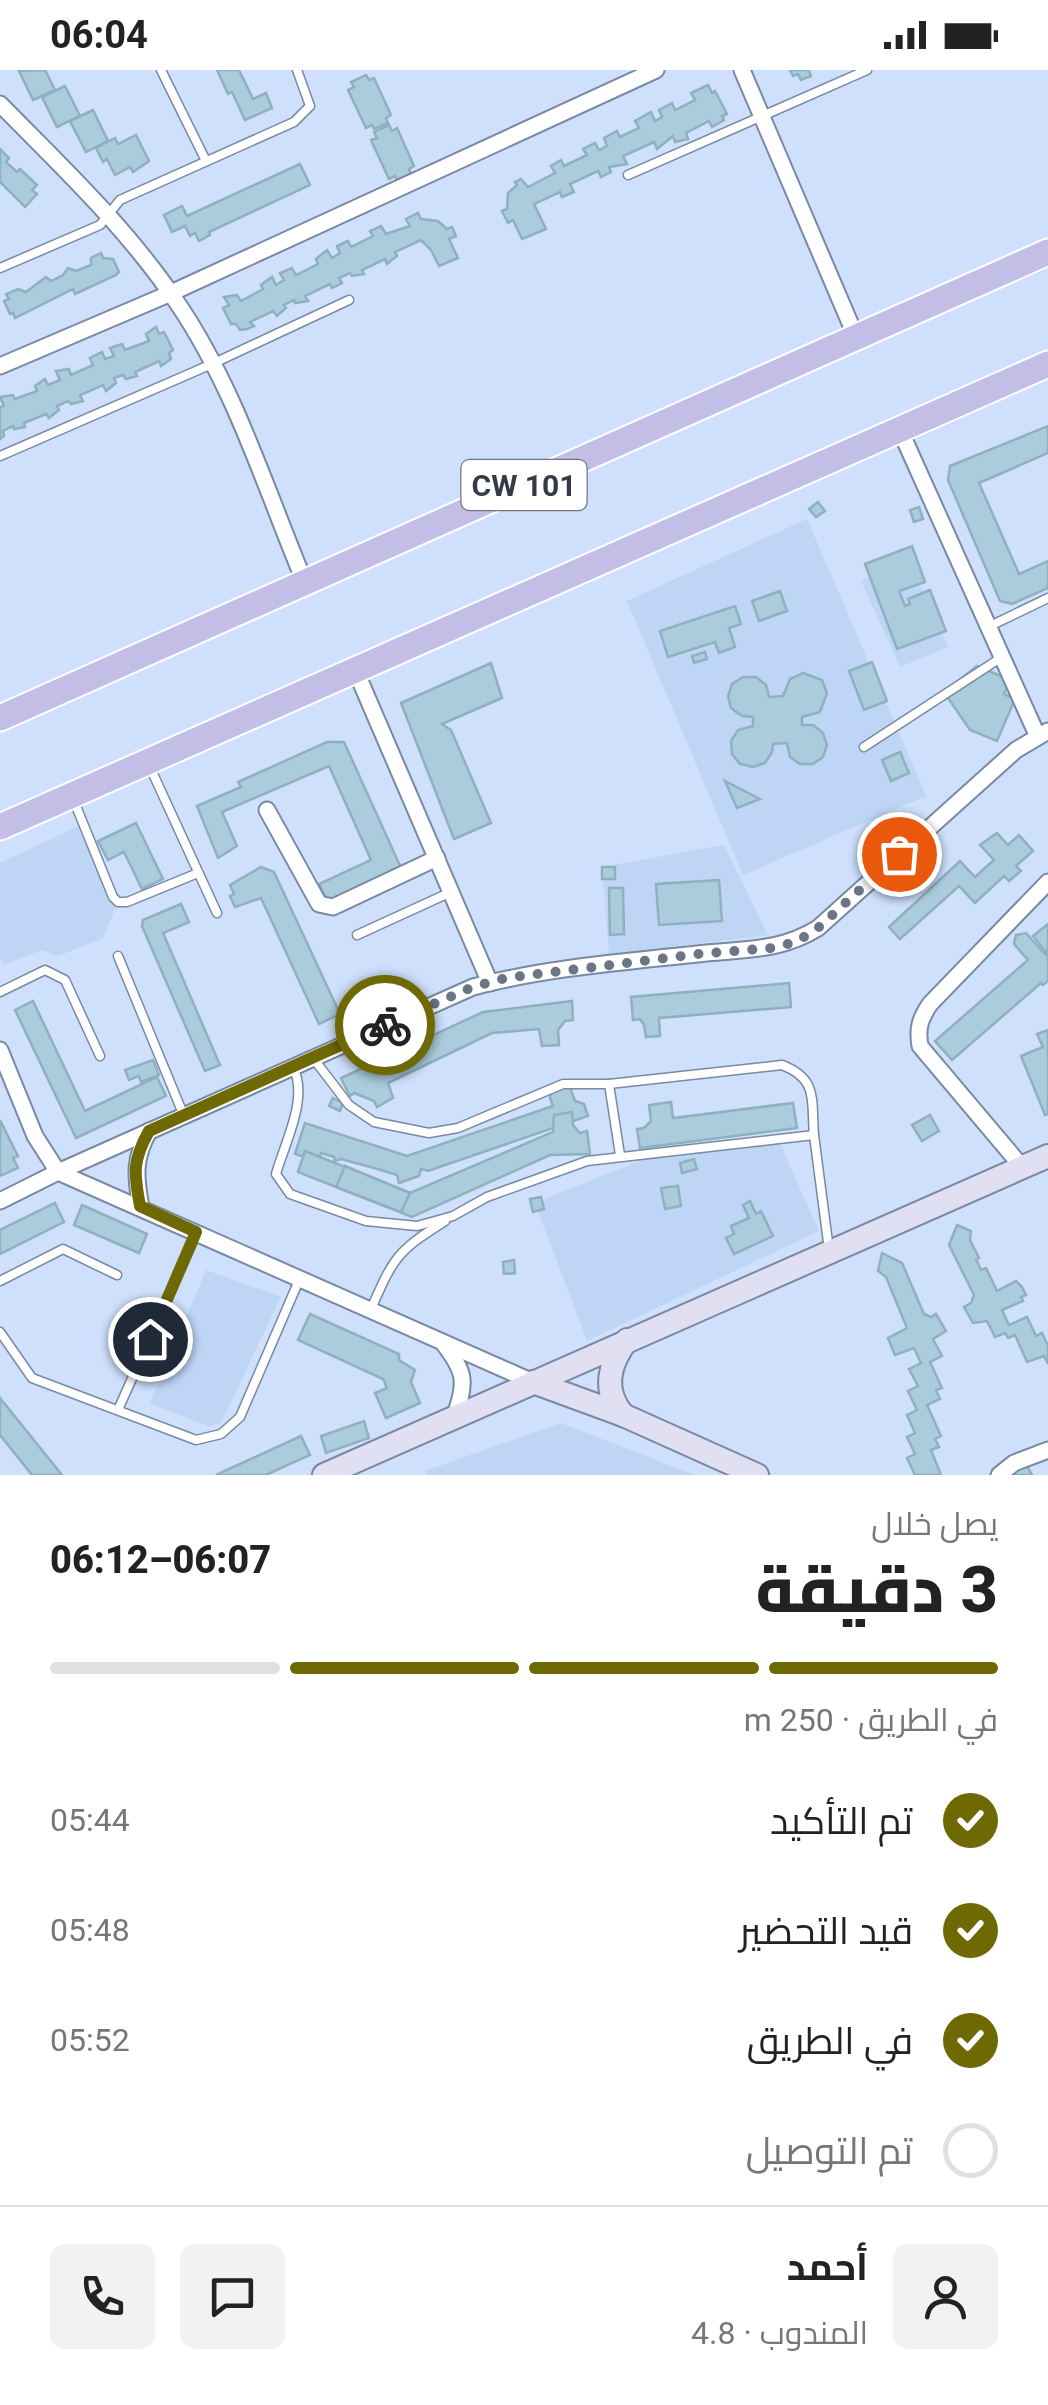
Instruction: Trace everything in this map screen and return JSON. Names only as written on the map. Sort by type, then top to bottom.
[{"type":"main road","name":"CW 101","points":[[0,718],[1048,252]]},
{"type":"main road","points":[[0,828],[1048,364]]},
{"type":"street","points":[[0,366],[171,293],[656,70]]},
{"type":"street","points":[[742,70],[856,337]]},
{"type":"street","points":[[0,104],[108,214],[171,293],[212,364],[248,440],[305,583]]},
{"type":"street","points":[[0,1201],[149,1131],[490,982],[772,948],[796,942],[818,928],[992,770],[1043,734],[1002,657],[900,430]]},
{"type":"street","points":[[355,668],[490,982]]},
{"type":"street","points":[[267,810],[319,904],[325,906],[333,906],[437,858]]},
{"type":"street","points":[[1022,1168],[920,1046],[918,1033],[920,1020],[930,1004],[1048,882]]},
{"type":"street","points":[[0,1050],[35,1136],[58,1172],[533,1382],[757,1475]]},
{"type":"street","points":[[140,1206],[134,1172],[136,1156],[149,1131]]},
{"type":"street","points":[[324,1475],[1048,1156]]},
{"type":"street","points":[[441,1340],[463,1374],[464,1391],[455,1416]]},
{"type":"street","points":[[622,1416],[611,1396],[610,1378],[613,1359],[627,1340]]},
{"type":"street","points":[[999,1475],[1014,1463],[1048,1450]]},
{"type":"lane","points":[[161,70],[206,160]]},
{"type":"lane","points":[[0,268],[100,226],[120,200],[303,116],[310,106],[297,70]]},
{"type":"lane","points":[[628,175],[867,70]]},
{"type":"lane","points":[[0,456],[349,300]]},
{"type":"lane","points":[[988,627],[1048,598]]},
{"type":"lane","points":[[864,747],[1002,657]]},
{"type":"lane","points":[[147,761],[217,914]]},
{"type":"lane","points":[[72,797],[118,902],[127,902],[198,873]]},
{"type":"lane","points":[[357,935],[452,892]]},
{"type":"lane","points":[[118,956],[184,1116]]},
{"type":"lane","points":[[0,992],[45,970],[56,974],[65,980],[100,1056]]},
{"type":"lane","points":[[313,1058],[349,1105],[374,1122],[429,1133],[458,1128],[563,1084],[609,1084],[782,1065],[802,1073],[810,1084],[829,1252]]},
{"type":"lane","points":[[293,1067],[300,1080],[299,1095],[276,1174],[290,1194],[366,1221],[417,1226],[452,1216]]},
{"type":"lane","points":[[609,1084],[620,1155]]},
{"type":"lane","points":[[371,1309],[392,1260],[412,1242],[487,1197],[586,1161],[814,1135]]},
{"type":"lane","points":[[118,1410],[196,1232]]},
{"type":"lane","points":[[0,1281],[63,1249],[118,1274]]},
{"type":"lane","points":[[0,1332],[32,1378],[196,1440],[221,1434],[240,1417],[300,1278]]},
{"type":"shaded area","points":[[807,519],[926,796],[743,875],[627,601]]},
{"type":"shaded area","points":[[908,559],[948,647],[900,667],[861,581]]},
{"type":"shaded area","points":[[79,826],[115,909],[103,938],[58,956],[42,950],[3,965],[0,863]]},
{"type":"shaded area","points":[[724,845],[768,935],[609,955],[602,867]]},
{"type":"shaded area","points":[[778,1139],[819,1231],[587,1341],[535,1203],[652,1156]]},
{"type":"shaded area","points":[[206,1270],[281,1297],[221,1423],[208,1426],[150,1403]]},
{"type":"shaded area","points":[[561,1423],[694,1475],[427,1475],[425,1471]]},
{"type":"building","points":[[45,70],[55,90],[33,100],[19,71]]},
{"type":"building","points":[[217,70],[239,70],[253,99],[266,93],[272,108],[245,120]]},
{"type":"building","points":[[790,70],[809,70],[811,76],[801,80]]},
{"type":"building","points":[[366,75],[369,80],[374,78],[391,115],[386,118],[388,123],[374,129],[372,125],[366,128],[348,90],[354,87],[351,82]]},
{"type":"building","points":[[708,85],[727,114],[722,116],[724,120],[712,127],[709,121],[686,133],[688,139],[675,142],[673,136],[657,149],[654,142],[623,156],[627,164],[609,167],[611,172],[601,177],[598,171],[570,184],[574,192],[562,197],[560,192],[534,204],[546,229],[522,239],[513,220],[508,223],[502,211],[507,209],[508,193],[517,185],[515,182],[521,179],[528,187],[555,173],[551,166],[561,160],[564,166],[587,155],[583,149],[595,143],[599,150],[607,146],[604,138],[617,131],[620,137],[639,128],[635,121],[651,112],[655,121],[662,117],[659,110],[672,103],[675,110],[695,100],[691,93]]},
{"type":"building","points":[[65,86],[80,116],[57,127],[42,97]]},
{"type":"building","points":[[93,110],[108,141],[86,152],[70,121]]},
{"type":"building","points":[[389,125],[392,131],[397,128],[414,166],[409,169],[411,174],[397,180],[395,176],[389,179],[371,140],[377,138],[374,132]]},
{"type":"building","points":[[136,135],[149,161],[133,172],[130,167],[115,175],[96,148],[115,138],[118,144]]},
{"type":"building","points":[[0,149],[9,158],[6,162],[37,185],[32,190],[37,194],[25,207],[0,182]]},
{"type":"building","points":[[300,164],[310,185],[209,232],[199,241],[195,233],[190,236],[185,226],[172,232],[164,215],[182,206],[187,216]]},
{"type":"building","points":[[418,213],[421,219],[438,221],[447,229],[452,227],[456,236],[449,239],[458,258],[439,266],[421,240],[395,252],[397,256],[387,264],[385,259],[362,270],[364,274],[350,273],[339,278],[342,283],[332,288],[330,284],[305,296],[308,301],[294,300],[284,305],[286,308],[277,316],[273,311],[250,322],[254,326],[247,329],[240,330],[231,324],[223,308],[229,305],[224,297],[237,295],[241,301],[263,289],[261,285],[272,277],[276,285],[284,280],[280,273],[292,268],[296,275],[318,264],[316,259],[327,250],[332,258],[340,253],[337,246],[348,241],[351,247],[373,236],[370,231],[381,226],[386,234],[410,226],[406,219]]},
{"type":"building","points":[[101,253],[103,258],[113,259],[119,272],[116,275],[75,294],[73,289],[15,318],[10,314],[4,301],[9,299],[6,294],[18,289],[26,292],[46,277],[51,281],[63,275],[68,268],[76,271],[91,265],[91,258]]},
{"type":"building","points":[[156,327],[159,334],[164,332],[173,350],[169,353],[171,359],[161,366],[159,361],[135,372],[137,376],[114,378],[116,383],[106,391],[103,385],[80,395],[83,401],[68,401],[57,406],[59,410],[49,418],[46,414],[24,423],[25,427],[13,426],[3,431],[0,439],[0,407],[4,406],[0,397],[13,395],[15,399],[37,391],[35,386],[45,379],[48,385],[60,380],[56,371],[69,369],[71,375],[93,365],[90,358],[102,352],[105,359],[114,356],[110,348],[122,344],[125,350],[149,341],[146,334]]},
{"type":"building","points":[[1048,426],[1048,453],[979,483],[1019,574],[1048,561],[1048,588],[1012,604],[1000,601],[948,480],[950,466]]},
{"type":"building","points":[[818,502],[825,511],[816,517],[809,509]]},
{"type":"building","points":[[919,507],[923,519],[914,522],[910,510]]},
{"type":"building","points":[[912,546],[925,582],[899,591],[905,606],[910,604],[908,599],[930,590],[946,631],[897,649],[865,564]]},
{"type":"building","points":[[780,591],[787,611],[759,621],[752,601]]},
{"type":"building","points":[[735,606],[741,624],[729,628],[735,647],[719,653],[715,642],[668,657],[660,631]]},
{"type":"building","points":[[705,652],[707,659],[694,663],[692,656]]},
{"type":"building","points":[[872,662],[887,701],[864,710],[849,671]]},
{"type":"building","points":[[491,663],[502,698],[442,724],[451,730],[491,823],[454,839],[401,703]]},
{"type":"building","points":[[977,666],[1010,680],[1004,694],[1015,699],[997,741],[970,730],[944,692]]},
{"type":"building","points":[[803,673],[822,680],[827,693],[820,712],[802,717],[802,725],[813,725],[823,733],[827,745],[823,757],[813,764],[800,764],[790,757],[787,743],[773,744],[765,763],[753,767],[740,764],[732,754],[731,741],[738,730],[753,726],[753,717],[742,716],[731,708],[728,696],[732,684],[743,677],[756,677],[766,685],[769,697],[783,696],[790,679]]},
{"type":"building","points":[[327,742],[344,742],[402,870],[328,903],[319,884],[371,860],[329,766],[222,812],[237,846],[218,858],[197,806],[241,787],[238,782]]},
{"type":"building","points":[[900,752],[909,773],[891,781],[882,760]]},
{"type":"building","points":[[725,781],[760,799],[737,808]]},
{"type":"building","points":[[136,823],[163,879],[142,889],[124,852],[108,860],[98,841]]},
{"type":"building","points":[[997,833],[1008,845],[1019,835],[1033,851],[1016,866],[1021,871],[1009,881],[1004,876],[975,903],[959,886],[900,939],[889,927],[960,861],[975,877],[994,860],[980,845]]},
{"type":"building","points":[[261,867],[274,872],[340,1014],[319,1024],[261,898],[235,907],[230,896],[234,894],[230,885]]},
{"type":"building","points":[[602,867],[615,867],[615,879],[602,879]]},
{"type":"building","points":[[719,880],[722,921],[659,925],[656,884]]},
{"type":"building","points":[[609,888],[623,888],[624,934],[610,935]]},
{"type":"building","points":[[181,904],[189,922],[163,933],[220,1065],[205,1071],[142,926],[143,920]]},
{"type":"building","points":[[1048,924],[1048,950],[1046,952],[1033,936]]},
{"type":"building","points":[[1026,933],[1048,953],[1048,981],[952,1060],[935,1041],[1028,960],[1014,944],[1016,935]]},
{"type":"building","points":[[789,983],[791,1007],[659,1018],[660,1036],[646,1037],[640,1019],[633,1020],[631,997]]},
{"type":"building","points":[[33,1001],[85,1111],[157,1077],[166,1096],[76,1138],[15,1010]]},
{"type":"building","points":[[572,1001],[573,1020],[565,1021],[558,1030],[559,1045],[542,1046],[539,1029],[492,1033],[388,1083],[393,1098],[377,1107],[374,1101],[354,1093],[350,1096],[341,1078],[483,1012]]},
{"type":"building","points":[[1048,1030],[1045,1115],[1021,1056],[1043,1047],[1037,1034]]},
{"type":"building","points":[[153,1060],[159,1075],[141,1082],[139,1076],[129,1080],[125,1070]]},
{"type":"building","points":[[569,1085],[575,1101],[584,1104],[588,1116],[428,1171],[421,1169],[419,1176],[399,1183],[397,1175],[341,1159],[335,1161],[321,1153],[318,1161],[295,1154],[305,1123],[407,1156],[553,1106],[552,1090]]},
{"type":"building","points":[[333,1098],[343,1103],[340,1111],[329,1106]]},
{"type":"building","points":[[671,1102],[673,1118],[793,1103],[797,1128],[640,1148],[637,1129],[651,1121],[649,1105]]},
{"type":"building","points":[[572,1112],[573,1125],[580,1133],[587,1131],[590,1154],[550,1155],[412,1217],[298,1172],[305,1151],[410,1193],[553,1132],[554,1115]]},
{"type":"building","points":[[930,1115],[939,1131],[922,1141],[912,1125]]},
{"type":"building","points":[[0,1120],[18,1156],[13,1158],[18,1168],[0,1176]]},
{"type":"building","points":[[694,1159],[697,1169],[682,1173],[680,1163]]},
{"type":"building","points":[[345,1166],[410,1193],[401,1212],[336,1187]]},
{"type":"building","points":[[678,1186],[681,1206],[665,1209],[661,1188]]},
{"type":"building","points":[[541,1197],[544,1209],[533,1212],[530,1199]]},
{"type":"building","points":[[750,1201],[756,1214],[761,1211],[773,1236],[734,1254],[726,1238],[734,1234],[731,1226],[749,1218],[743,1205]]},
{"type":"building","points":[[55,1203],[64,1222],[0,1254],[0,1230]]},
{"type":"building","points":[[82,1205],[147,1234],[139,1253],[74,1225]]},
{"type":"building","points":[[957,1225],[971,1231],[970,1240],[979,1258],[976,1259],[981,1270],[986,1268],[997,1291],[1016,1281],[1022,1287],[1026,1295],[1021,1297],[1023,1301],[1002,1310],[1009,1325],[1027,1317],[1036,1336],[1042,1333],[1048,1346],[1048,1364],[1044,1356],[1027,1362],[1015,1335],[995,1337],[987,1321],[973,1323],[964,1307],[974,1295],[949,1245]]},
{"type":"building","points":[[882,1253],[902,1263],[924,1314],[936,1314],[946,1331],[933,1339],[942,1356],[930,1362],[942,1388],[936,1390],[940,1399],[927,1405],[941,1436],[935,1439],[939,1447],[931,1450],[941,1475],[915,1475],[907,1458],[915,1454],[907,1437],[915,1433],[907,1415],[917,1410],[908,1391],[918,1386],[909,1369],[921,1363],[914,1348],[895,1355],[888,1338],[907,1328],[886,1277],[878,1271]]},
{"type":"building","points":[[514,1260],[515,1273],[504,1274],[503,1262]]},
{"type":"building","points":[[310,1314],[399,1354],[399,1360],[415,1370],[411,1382],[420,1403],[386,1418],[375,1393],[387,1388],[383,1379],[298,1340]]},
{"type":"building","points":[[0,1398],[62,1475],[32,1475],[0,1435]]},
{"type":"building","points":[[364,1421],[369,1438],[326,1453],[321,1436]]},
{"type":"building","points":[[301,1436],[310,1455],[266,1475],[216,1475]]},
{"type":"building","points":[[1026,1464],[1032,1475],[1014,1475],[1013,1471]]},
{"type":"way so far","points":[[385,1025],[473,987],[506,978],[796,942],[818,928],[899,854]]},
{"type":"route","points":[[150,1339],[196,1232],[140,1206],[134,1172],[136,1156],[149,1131],[385,1025]]}]
